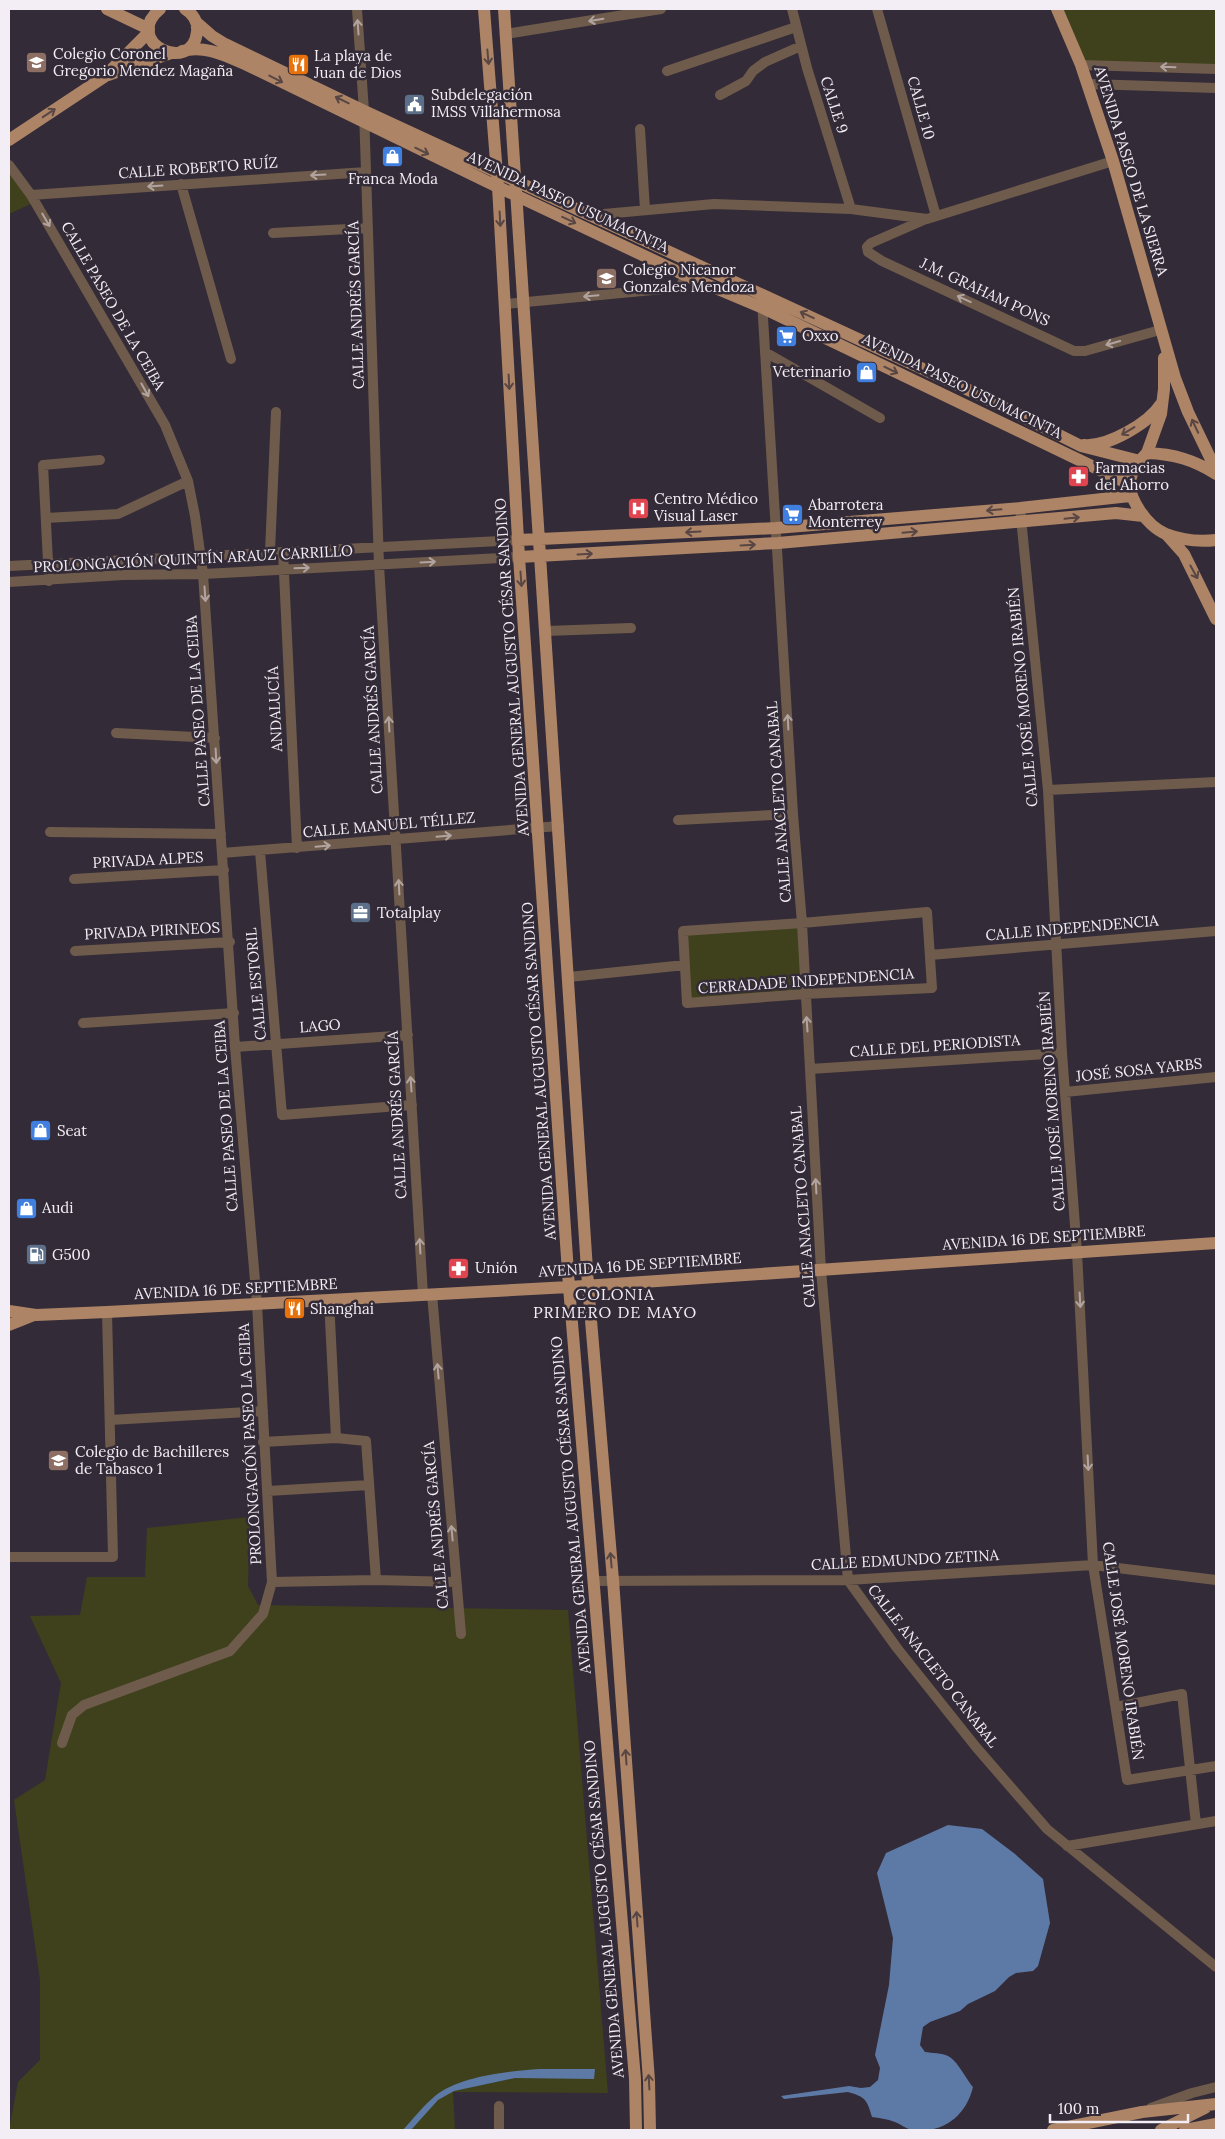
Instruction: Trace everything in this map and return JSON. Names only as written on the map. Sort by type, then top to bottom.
[{"type":"main road","points":[[107,9],[149,31]]},
{"type":"main road","name":"AVENIDA GENERAL AUGUSTO CÉSAR SANDINO","points":[[484,9],[497,171],[519,557],[569,1287],[635,2079],[636,2130]]},
{"type":"main road","name":"AVENIDA GENERAL AUGUSTO CÉSAR SANDINO","points":[[504,9],[588,1285],[613,1580],[648,2071],[650,2130]]},
{"type":"main road","name":"AVENIDA PASEO DE LA SIERRA","points":[[1057,9],[1081,65],[1113,161],[1164,345],[1188,412],[1216,470]]},
{"type":"main road","points":[[153,10],[149,31],[154,44],[164,52],[176,52]]},
{"type":"main road","name":"AVENIDA PASEO USUMACINTA","points":[[193,14],[212,36],[225,44],[498,187],[687,276],[763,308],[1130,490]]},
{"type":"main road","name":"AVENIDA PASEO USUMACINTA","points":[[176,52],[189,46],[194,40],[197,31],[193,14]]},
{"type":"main road","points":[[9,140],[104,77],[149,31]]},
{"type":"main road","name":"AVENIDA PASEO USUMACINTA","points":[[176,52],[194,48],[212,50],[364,117],[497,171],[975,393],[1078,444],[1144,457],[1165,454],[1179,456],[1199,463],[1216,474]]},
{"type":"main road","points":[[104,77],[176,52]]},
{"type":"main road","name":"AVENIDA PASEO DE LA SIERRA","points":[[1130,490],[1132,473],[1144,457],[1161,414],[1164,345]]},
{"type":"main road","points":[[1078,444],[1089,445],[1120,436],[1156,413],[1163,399]]},
{"type":"main road","points":[[518,540],[776,528],[1020,508],[1130,490],[1143,516],[1154,527],[1172,539],[1184,554],[1216,619]]},
{"type":"main road","points":[[519,557],[778,544],[1116,513],[1143,516]]},
{"type":"main road","points":[[1165,534],[1193,540],[1216,540]]},
{"type":"main road","name":"AVENIDA 16 DE SEPTIEMBRE","points":[[9,1311],[36,1315],[107,1312],[569,1287],[1216,1243]]},
{"type":"main road","name":"AVENIDA 16 DE SEPTIEMBRE","points":[[9,1325],[36,1315]]},
{"type":"main road","points":[[1053,2130],[1142,2112],[1214,2104]]},
{"type":"main road","points":[[1161,2130],[1214,2104]]},
{"type":"main road","points":[[1185,2130],[1216,2124]]},
{"type":"street","name":"CALLE ANDRÉS GARCÍA","points":[[357,9],[364,117],[378,547],[412,1105],[427,1294],[461,1634]]},
{"type":"street","points":[[506,34],[661,9]]},
{"type":"street","name":"CALLE 9","points":[[792,9],[801,46],[851,209]]},
{"type":"street","name":"CALLE 10","points":[[877,9],[931,217]]},
{"type":"street","points":[[666,71],[796,27]]},
{"type":"street","points":[[720,95],[746,81],[753,71],[765,62],[801,46]]},
{"type":"street","points":[[1081,65],[1216,69]]},
{"type":"street","points":[[1088,84],[1216,88]]},
{"type":"street","points":[[640,129],[646,210]]},
{"type":"street","points":[[593,215],[714,204],[851,209],[931,217],[1113,161]]},
{"type":"street","name":"CALLE PASEO DE LA CEIBA","points":[[9,165],[31,195],[165,425],[188,481],[203,574],[230,942],[235,1046],[257,1304]]},
{"type":"street","name":"CALLE ROBERTO RUÍZ","points":[[31,195],[366,172]]},
{"type":"street","points":[[181,184],[231,359]]},
{"type":"street","name":"J.M. GRAHAM PONS","points":[[931,217],[870,243],[867,247],[868,252],[882,261],[1074,351],[1088,350],[1160,330]]},
{"type":"street","points":[[272,233],[368,228]]},
{"type":"street","points":[[505,304],[674,288],[680,286],[687,276]]},
{"type":"street","name":"CALLE ANACLETO CANABAL","points":[[762,294],[793,814],[802,923],[821,1270],[848,1580],[897,1648],[976,1747],[1047,1830],[1216,1967]]},
{"type":"street","points":[[765,352],[880,418]]},
{"type":"street","points":[[270,552],[276,412]]},
{"type":"street","points":[[49,581],[43,465],[100,460]]},
{"type":"street","points":[[46,518],[118,514],[188,481]]},
{"type":"street","name":"CALLE JOSÉ MORENO IRABIÉN","points":[[1020,508],[1048,790],[1062,1053],[1077,1252],[1093,1565],[1127,1780],[1192,1771]]},
{"type":"street","name":"PROLONGACIÓN QUINTÍN ARAUZ CARRILLO","points":[[9,566],[518,540]]},
{"type":"street","name":"ANDALUCÍA","points":[[282,552],[297,848]]},
{"type":"street","name":"PROLONGACIÓN QUINTÍN ARAUZ CARRILLO","points":[[9,582],[123,575],[203,574],[283,568],[519,557]]},
{"type":"street","points":[[546,631],[631,628]]},
{"type":"street","points":[[116,733],[215,738]]},
{"type":"street","points":[[1048,790],[1216,782]]},
{"type":"street","points":[[678,820],[793,814]]},
{"type":"street","name":"CALLE MANUEL TÉLLEZ","points":[[222,853],[559,826]]},
{"type":"street","points":[[50,832],[221,834]]},
{"type":"street","name":"CALLE ESTORIL","points":[[260,851],[282,1115],[412,1105]]},
{"type":"street","name":"PRIVADA ALPES","points":[[74,879],[224,870]]},
{"type":"street","points":[[569,977],[685,964],[683,931],[927,912],[930,956]]},
{"type":"street","name":"CALLE INDEPENDENCIA","points":[[930,956],[1216,931]]},
{"type":"street","name":"PRIVADA PIRINEOS","points":[[75,951],[230,942]]},
{"type":"street","name":"CERRADADE INDEPENDENCIA","points":[[685,964],[687,1003],[805,994],[932,988],[930,956]]},
{"type":"street","points":[[83,1023],[234,1013]]},
{"type":"street","name":"LAGO","points":[[235,1046],[408,1035]]},
{"type":"street","name":"CALLE DEL PERIODISTA","points":[[810,1069],[1062,1053]]},
{"type":"street","name":"JOSÉ SOSA YARBS","points":[[1065,1092],[1216,1077]]},
{"type":"street","points":[[329,1300],[336,1438]]},
{"type":"street","name":"PROLONGACIÓN PASEO LA CEIBA","points":[[62,1743],[72,1715],[84,1705],[230,1651],[263,1614],[272,1582],[257,1304]]},
{"type":"street","points":[[9,1557],[113,1557],[107,1312]]},
{"type":"street","points":[[110,1420],[263,1411]]},
{"type":"street","points":[[263,1442],[336,1438],[366,1441],[376,1580]]},
{"type":"street","points":[[268,1491],[369,1485]]},
{"type":"street","name":"CALLE EDMUNDO ZETINA","points":[[594,1581],[848,1580],[1093,1565],[1216,1580]]},
{"type":"street","points":[[272,1582],[376,1580],[456,1582]]},
{"type":"street","points":[[1116,1706],[1182,1694],[1192,1771],[1196,1824]]},
{"type":"street","points":[[1192,1771],[1216,1766]]},
{"type":"street","points":[[1067,1846],[1216,1821]]},
{"type":"street","points":[[1142,2112],[1192,2093],[1216,2087]]},
{"type":"street","points":[[499,2106],[499,2130]]},
{"type":"green space","points":[[1057,9],[1216,9],[1216,69],[1081,65]]},
{"type":"green space","points":[[9,165],[35,202],[9,214]]},
{"type":"green space","points":[[802,923],[805,994],[687,1003],[683,931]]},
{"type":"green space","points":[[250,1517],[248,1586],[258,1605],[568,1610],[608,2093],[453,2092],[455,2130],[9,2130],[18,2082],[40,2060],[40,1980],[14,1800],[45,1780],[61,1683],[30,1616],[80,1615],[87,1577],[145,1577],[147,1528]]},
{"type":"water","points":[[948,1825],[982,1829],[1015,1854],[1043,1879],[1050,1923],[1038,1966],[1033,1971],[1016,1973],[1009,1977],[995,1991],[968,2004],[960,2011],[930,2022],[923,2027],[920,2045],[925,2052],[943,2054],[951,2058],[973,2087],[965,2107],[952,2121],[943,2126],[934,2129],[912,2130],[892,2121],[872,2117],[865,2100],[848,2092],[784,2099],[781,2096],[849,2086],[870,2087],[878,2080],[880,2068],[875,2055],[889,1985],[893,1938],[877,1873],[886,1853]]},
{"type":"water","points":[[539,2069],[595,2069],[594,2079],[515,2078],[454,2091],[438,2100],[411,2130],[403,2130],[422,2108],[445,2089],[471,2079],[499,2073]]},
{"type":"place","name":"Colegio Coronel Gregorio Mendez Magaña","points":[[37,63]]},
{"type":"place","name":"La playa de Juan de Dios","points":[[298,65]]},
{"type":"place","name":"Subdelegación IMSS Villahermosa","points":[[415,104]]},
{"type":"place","name":"Franca Moda","points":[[393,156]]},
{"type":"place","name":"Colegio Nicanor Gonzales Mendoza","points":[[607,279]]},
{"type":"place","name":"Oxxo","points":[[786,336]]},
{"type":"place","name":"Veterinario","points":[[867,372]]},
{"type":"place","name":"Farmacias del Ahorro","points":[[1079,477]]},
{"type":"place","name":"Centro Médico Visual Laser","points":[[638,508]]},
{"type":"place","name":"Abarrotera Monterrey","points":[[792,514]]},
{"type":"place","name":"Totalplay","points":[[361,913]]},
{"type":"place","name":"Seat","points":[[41,1131]]},
{"type":"place","name":"Audi","points":[[26,1208]]},
{"type":"place","name":"G500","points":[[36,1255]]},
{"type":"place","name":"Unión","points":[[459,1268]]},
{"type":"place","name":"Shanghai","points":[[294,1309]]},
{"type":"place","name":"Colegio de Bachilleres de Tabasco 1","points":[[59,1461]]},
{"type":"district","name":"COLONIA PRIMERO DE MAYO","points":[[615,1303]]}]
